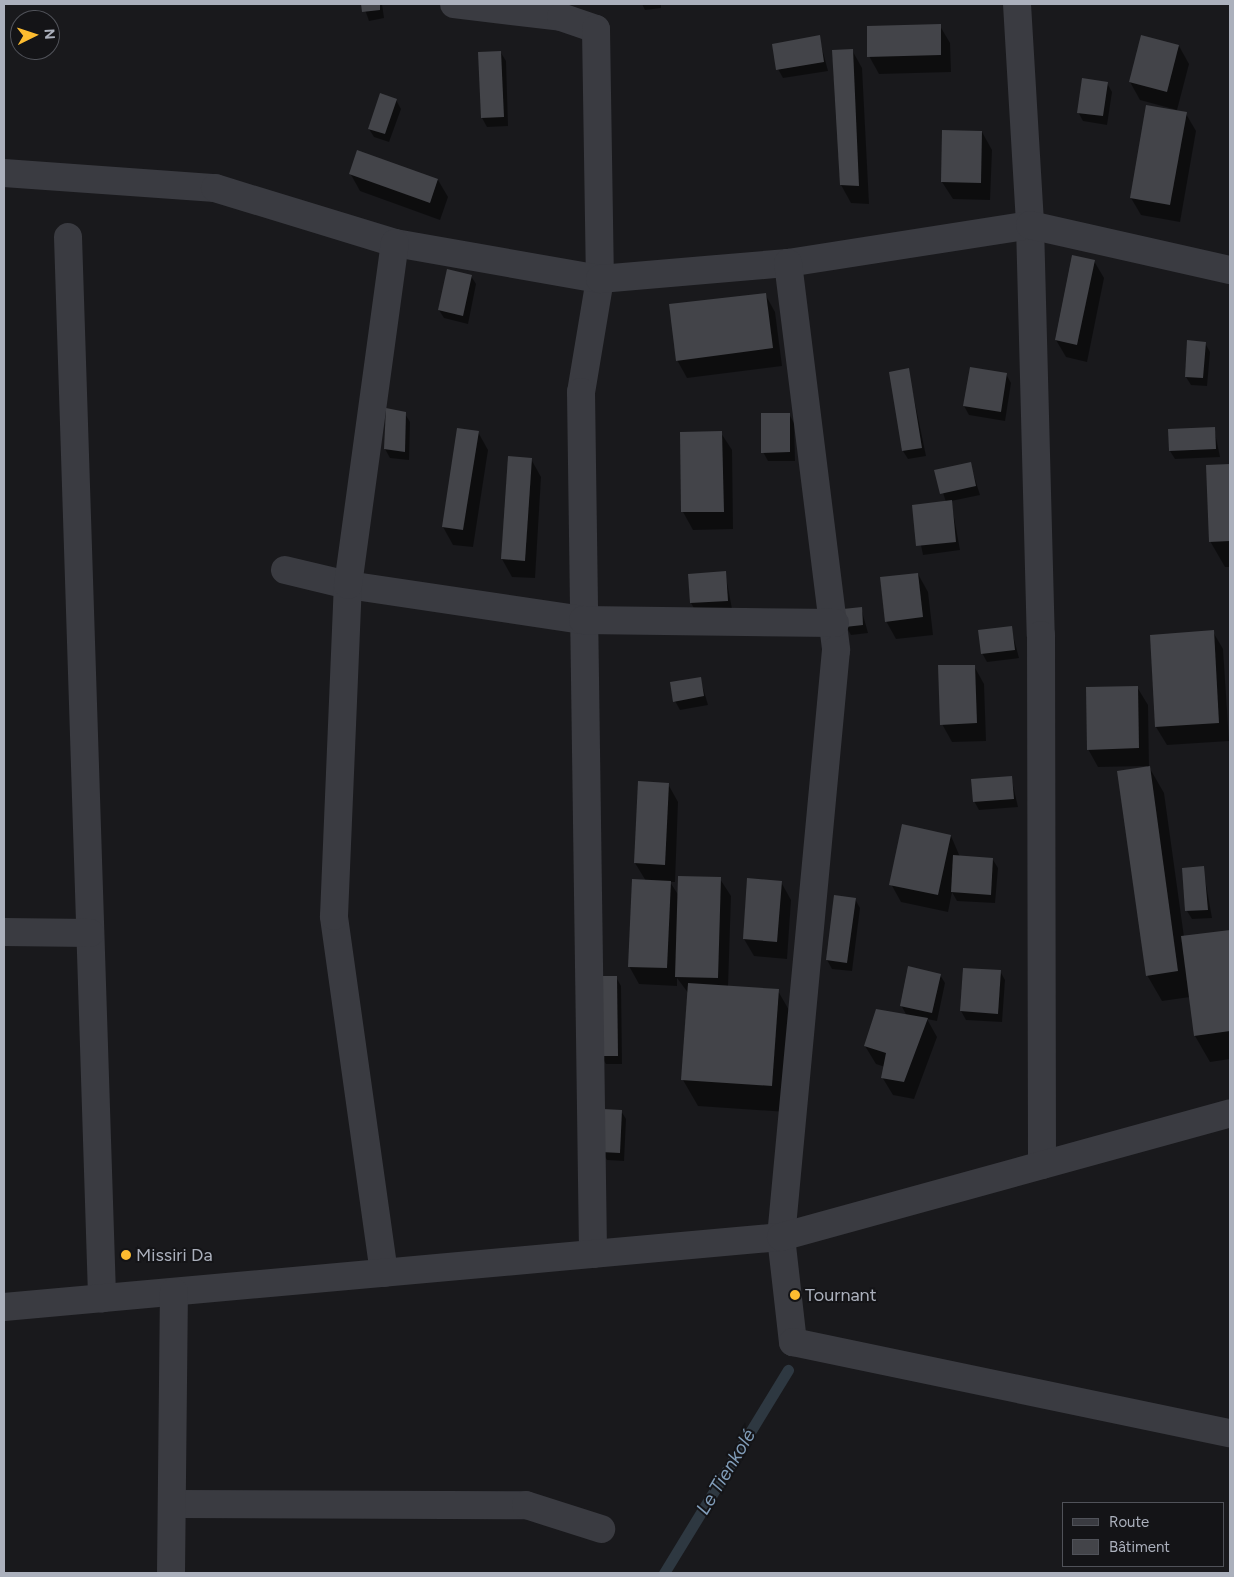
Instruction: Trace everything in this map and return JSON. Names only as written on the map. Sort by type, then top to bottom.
[{"type":"street","points":[[454,4],[561,17],[596,29],[600,279],[580,392],[593,1254]]},
{"type":"street","points":[[1017,4],[1030,225],[1042,636],[1042,1165]]},
{"type":"street","points":[[4,173],[215,188],[395,244],[600,279],[788,263],[1030,225],[1230,270]]},
{"type":"street","points":[[68,237],[102,1298]]},
{"type":"street","points":[[384,1273],[334,916],[348,585],[395,244]]},
{"type":"street","points":[[788,263],[835,623],[836,650],[781,1237],[794,1342],[1230,1433]]},
{"type":"street","points":[[285,570],[348,585],[583,620],[835,623]]},
{"type":"street","points":[[4,932],[90,933]]},
{"type":"street","points":[[4,1307],[781,1237],[1230,1113]]},
{"type":"street","points":[[171,1573],[174,1292]]},
{"type":"street","points":[[172,1504],[526,1506],[601,1529]]},
{"type":"building","points":[[361,4],[380,4],[380,10],[362,12]]},
{"type":"building","points":[[941,24],[941,55],[867,57],[867,26]]},
{"type":"building","points":[[820,35],[824,62],[776,70],[772,44]]},
{"type":"building","points":[[1141,35],[1179,45],[1167,92],[1129,82]]},
{"type":"building","points":[[853,49],[859,186],[840,185],[832,50]]},
{"type":"building","points":[[501,51],[504,117],[481,118],[478,52]]},
{"type":"building","points":[[1082,78],[1108,82],[1103,116],[1077,113]]},
{"type":"building","points":[[380,93],[397,99],[385,134],[368,129]]},
{"type":"building","points":[[1146,105],[1187,112],[1170,205],[1130,198]]},
{"type":"building","points":[[942,130],[982,131],[981,183],[941,182]]},
{"type":"building","points":[[357,150],[438,179],[430,203],[349,174]]},
{"type":"building","points":[[1072,255],[1095,260],[1077,345],[1055,340]]},
{"type":"building","points":[[447,269],[472,275],[463,316],[438,310]]},
{"type":"building","points":[[766,293],[773,348],[676,361],[669,304]]},
{"type":"building","points":[[1187,340],[1206,342],[1203,378],[1185,377]]},
{"type":"building","points":[[970,367],[1007,373],[1001,412],[963,406]]},
{"type":"building","points":[[909,368],[922,448],[902,451],[889,372]]},
{"type":"building","points":[[386,408],[406,412],[405,452],[384,449]]},
{"type":"building","points":[[761,413],[790,413],[790,452],[761,453]]},
{"type":"building","points":[[1215,427],[1216,449],[1169,451],[1168,429]]},
{"type":"building","points":[[457,428],[479,431],[463,530],[442,527]]},
{"type":"building","points":[[722,431],[724,512],[681,512],[680,432]]},
{"type":"building","points":[[508,456],[532,458],[525,561],[501,559]]},
{"type":"building","points":[[971,462],[976,486],[940,494],[934,470]]},
{"type":"building","points":[[1230,464],[1230,541],[1209,542],[1206,465]]},
{"type":"building","points":[[952,500],[956,542],[916,546],[912,505]]},
{"type":"building","points":[[726,571],[728,601],[690,603],[688,574]]},
{"type":"building","points":[[918,573],[923,617],[885,622],[880,577]]},
{"type":"building","points":[[862,607],[863,625],[845,627],[843,609]]},
{"type":"building","points":[[1012,626],[1015,650],[981,654],[978,630]]},
{"type":"building","points":[[1214,630],[1219,723],[1155,727],[1150,635]]},
{"type":"building","points":[[938,665],[975,665],[977,723],[940,725]]},
{"type":"building","points":[[701,677],[704,696],[673,702],[670,682]]},
{"type":"building","points":[[1138,686],[1139,748],[1087,750],[1086,687]]},
{"type":"building","points":[[1150,766],[1178,971],[1146,976],[1117,771]]},
{"type":"building","points":[[1012,776],[1014,799],[973,802],[971,779]]},
{"type":"building","points":[[638,781],[669,783],[665,865],[634,863]]},
{"type":"building","points":[[902,824],[951,835],[938,895],[889,885]]},
{"type":"building","points":[[953,855],[993,858],[991,895],[951,892]]},
{"type":"building","points":[[1204,866],[1208,910],[1185,911],[1182,868]]},
{"type":"building","points":[[678,876],[721,877],[718,978],[675,977]]},
{"type":"building","points":[[747,878],[782,881],[777,942],[743,939]]},
{"type":"building","points":[[632,879],[671,881],[667,968],[628,967]]},
{"type":"building","points":[[834,895],[856,898],[847,963],[826,960]]},
{"type":"building","points":[[1230,930],[1230,1031],[1194,1036],[1181,936]]},
{"type":"building","points":[[908,966],[941,974],[932,1013],[900,1006]]},
{"type":"building","points":[[963,968],[1001,970],[998,1014],[960,1011]]},
{"type":"building","points":[[600,976],[617,976],[618,1056],[600,1056]]},
{"type":"building","points":[[688,983],[779,989],[772,1086],[681,1080]]},
{"type":"building","points":[[876,1009],[928,1018],[904,1082],[881,1078],[886,1053],[864,1046]]},
{"type":"building","points":[[603,1109],[622,1110],[620,1153],[601,1152]]},
{"type":"waterway","name":"Le Tienkolé","points":[[664,1573],[788,1370]]},
{"type":"place","name":"Missiri Da","points":[[126,1255]]},
{"type":"place","name":"Tournant","points":[[795,1295]]}]
